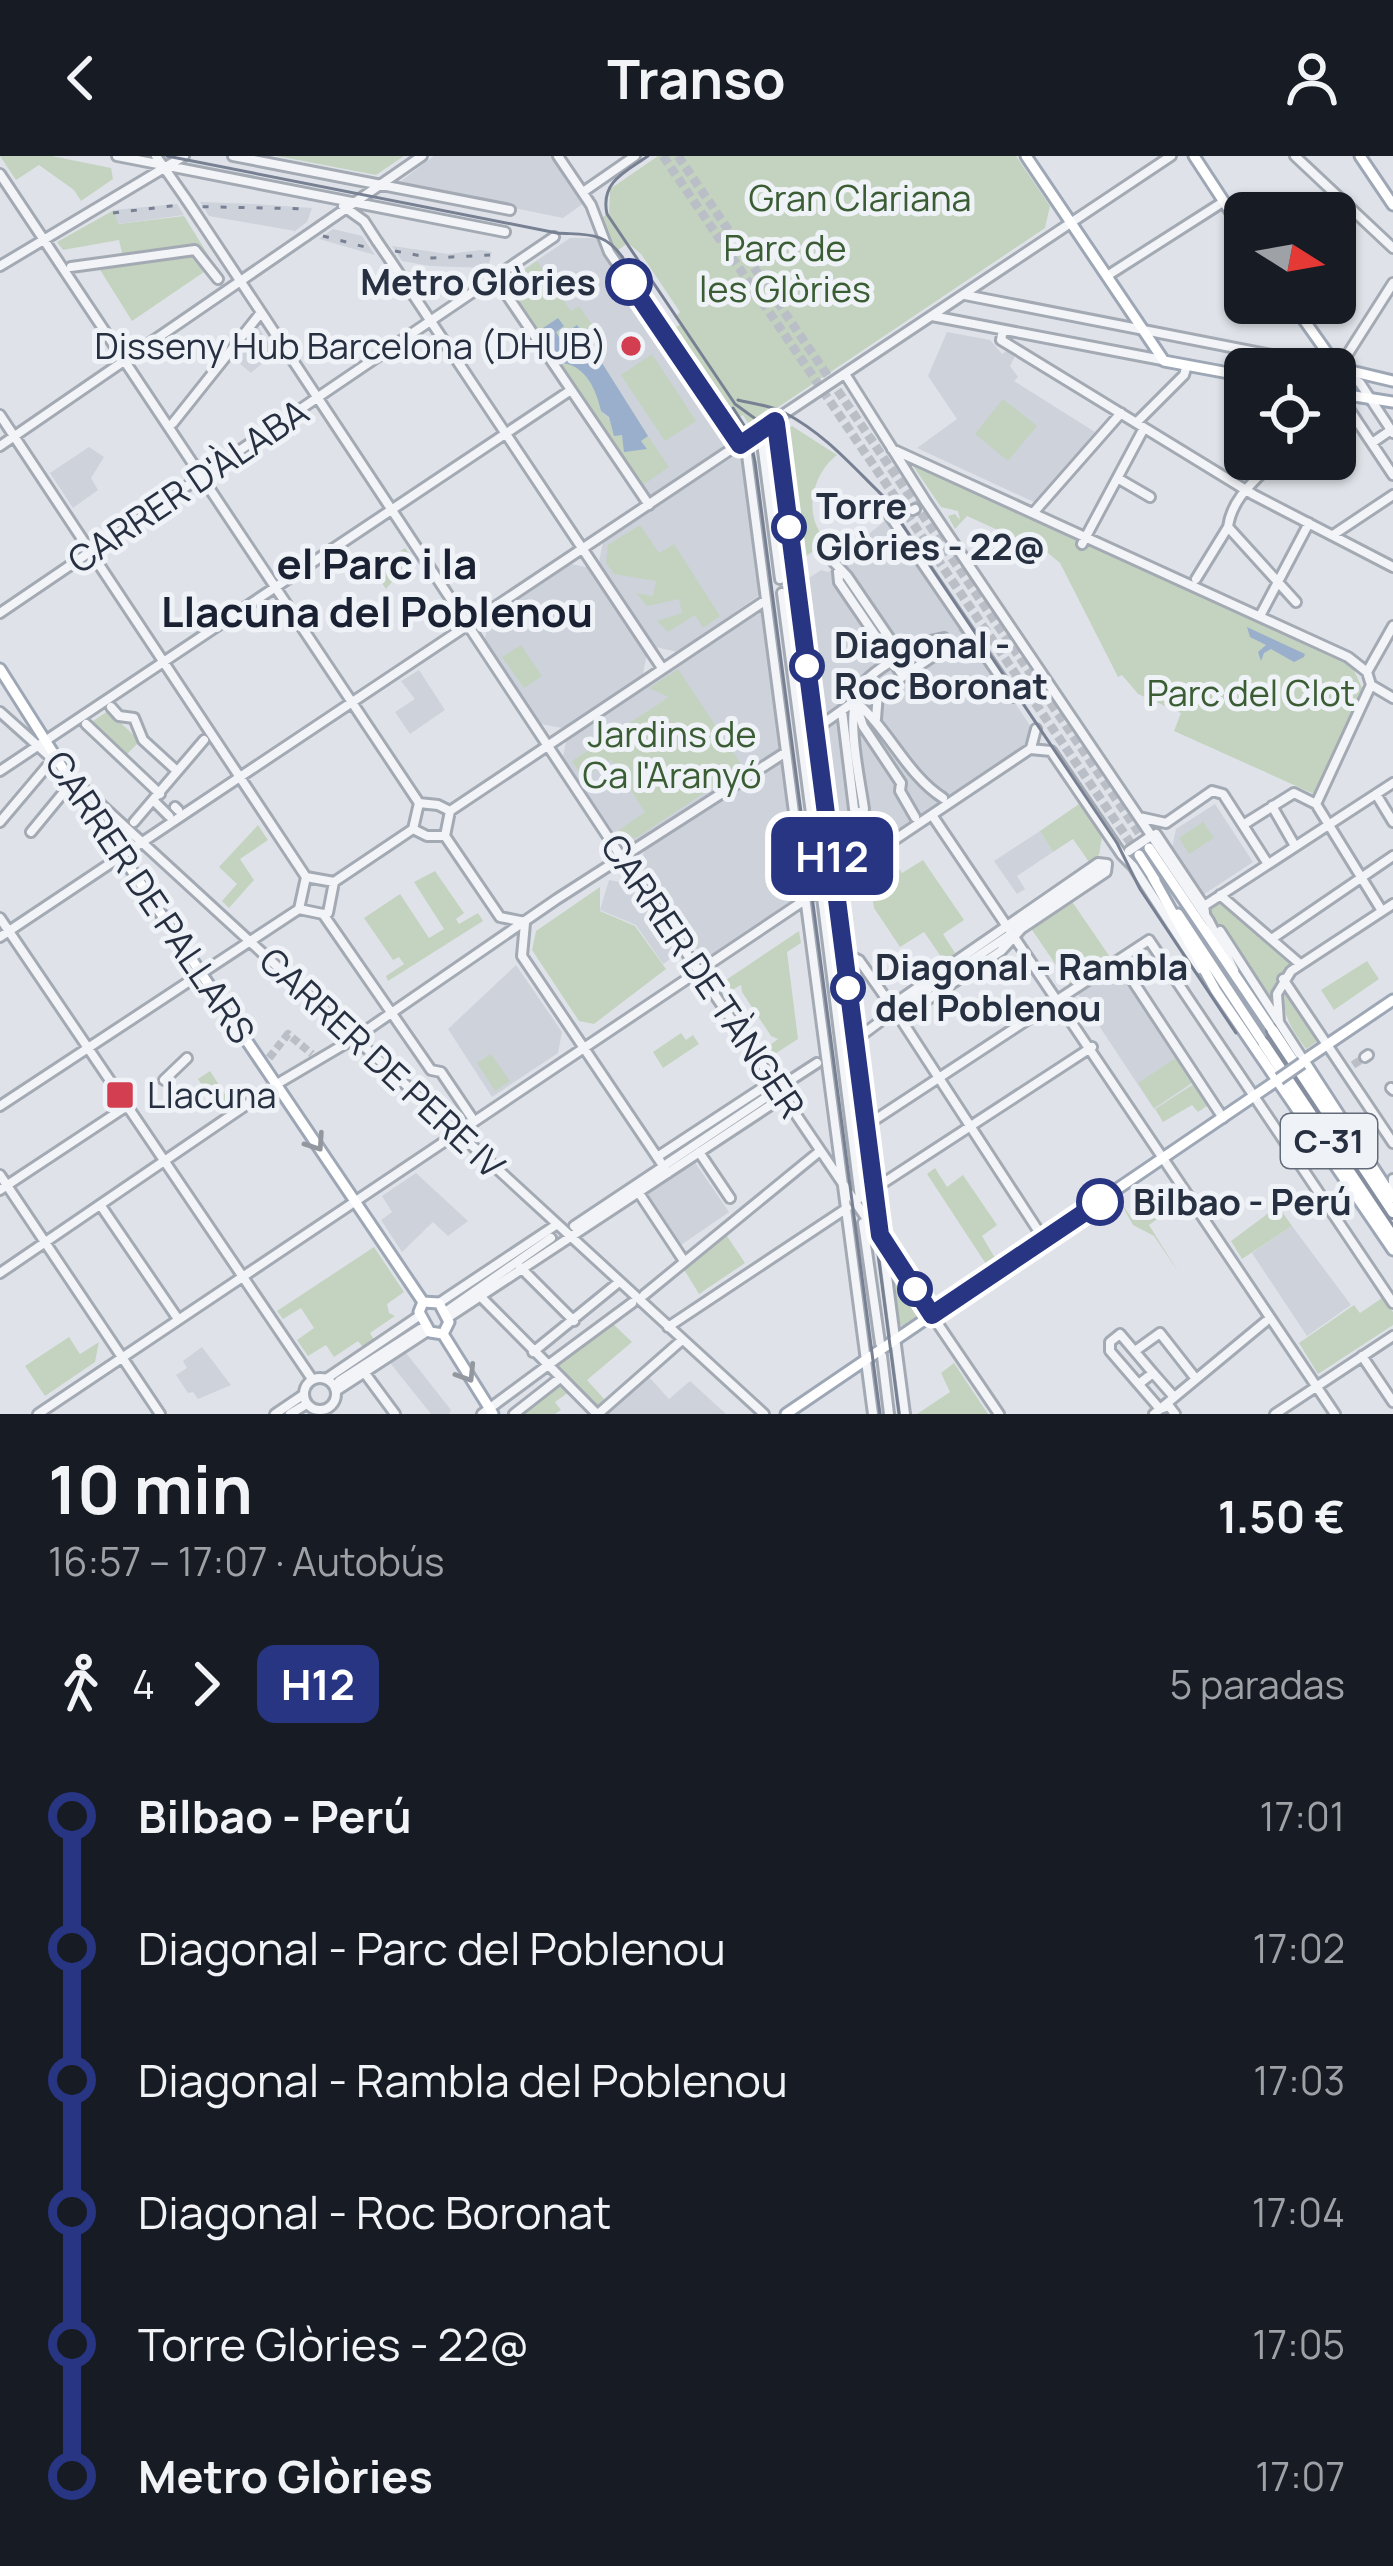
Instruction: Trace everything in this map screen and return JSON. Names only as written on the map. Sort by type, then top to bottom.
[{"type":"highway","name":"C-31","points":[[1276,1026],[1393,1212]]},
{"type":"highway","name":"C-31","points":[[1264,1044],[1393,1237]]},
{"type":"main road","points":[[1026,156],[1164,361],[1224,372]]},
{"type":"main road","points":[[1194,156],[1223,202]]},
{"type":"main road","points":[[1360,156],[1393,205]]},
{"type":"main road","points":[[1308,324],[1326,348]]},
{"type":"main road","points":[[1356,371],[1393,381]]},
{"type":"main road","points":[[1356,397],[1393,402]]},
{"type":"main road","name":"CARRER DE PALLARS","points":[[0,669],[41,743],[424,1302]]},
{"type":"main road","name":"C-31","points":[[1151,840],[1238,980],[1276,1026]]},
{"type":"main road","name":"C-31","points":[[1134,853],[1264,1044]]},
{"type":"main road","points":[[1152,876],[1216,992],[1393,1250]]},
{"type":"main road","points":[[786,1414],[1393,1000]]},
{"type":"main road","points":[[1303,1062],[1393,1197]]},
{"type":"main road","points":[[443,1334],[423,1325],[424,1302],[444,1311],[443,1334],[488,1412]]},
{"type":"street","points":[[117,156],[506,232]]},
{"type":"street","name":"CARRER DE TÀNGER","points":[[156,156],[622,858],[999,1414]]},
{"type":"street","points":[[0,266],[184,156]]},
{"type":"street","points":[[233,156],[510,211]]},
{"type":"street","points":[[0,446],[422,156]]},
{"type":"street","points":[[558,156],[584,192],[609,252],[747,455],[873,1414]]},
{"type":"street","points":[[584,192],[635,156]]},
{"type":"street","points":[[4,934],[1171,156]]},
{"type":"street","points":[[1295,156],[1333,192]]},
{"type":"street","points":[[0,174],[419,803],[413,830],[334,882],[306,877],[0,415]]},
{"type":"street","points":[[1107,275],[1223,202]]},
{"type":"street","points":[[356,204],[376,241],[662,668]]},
{"type":"street","points":[[1356,214],[1393,248]]},
{"type":"street","name":"CARRER D'ÀLABA","points":[[0,614],[554,237]]},
{"type":"street","points":[[71,267],[195,250],[218,279]]},
{"type":"street","points":[[496,279],[649,506]]},
{"type":"street","points":[[1351,348],[1393,283]]},
{"type":"street","points":[[964,295],[1244,348]]},
{"type":"street","points":[[173,423],[259,315]]},
{"type":"street","points":[[932,316],[1164,361]]},
{"type":"street","points":[[1003,330],[1001,340],[1245,489],[1393,567]]},
{"type":"street","points":[[1085,540],[1117,482],[1140,425],[1184,375],[1187,365]]},
{"type":"street","points":[[845,374],[1206,914],[1238,980]]},
{"type":"street","points":[[1356,380],[1392,431],[1372,443]]},
{"type":"street","points":[[0,771],[571,390]]},
{"type":"street","points":[[1034,512],[1120,413]]},
{"type":"street","points":[[775,421],[905,1414]]},
{"type":"street","points":[[1356,421],[1393,475]]},
{"type":"street","points":[[762,443],[780,579]]},
{"type":"street","points":[[891,448],[1348,657],[1367,672],[1371,685],[1316,804]]},
{"type":"street","points":[[1254,480],[1229,514],[1230,529],[1296,602]]},
{"type":"street","points":[[1117,482],[1149,499]]},
{"type":"street","points":[[1333,535],[1393,495]]},
{"type":"street","points":[[888,513],[1015,698]]},
{"type":"street","points":[[1260,616],[1310,523]]},
{"type":"street","points":[[1196,580],[1230,529]]},
{"type":"street","points":[[834,565],[847,576],[907,673]]},
{"type":"street","points":[[782,593],[820,882]]},
{"type":"street","points":[[525,922],[500,917],[445,836],[450,811],[766,600]]},
{"type":"street","points":[[1367,672],[1393,626]]},
{"type":"street","points":[[930,641],[932,657]]},
{"type":"street","points":[[824,723],[855,701],[878,693],[932,657],[946,641],[930,641],[862,684],[855,701],[855,820]]},
{"type":"street","points":[[1371,685],[1393,698]]},
{"type":"street","points":[[875,719],[878,693]]},
{"type":"street","points":[[855,701],[875,719],[913,774],[925,778],[944,798]]},
{"type":"street","points":[[111,707],[119,716],[134,718],[143,740],[177,771]]},
{"type":"street","points":[[842,710],[901,783]]},
{"type":"street","points":[[0,712],[41,743]]},
{"type":"street","points":[[86,724],[174,811]]},
{"type":"street","points":[[38,1414],[1030,749],[1036,729]]},
{"type":"street","points":[[134,822],[204,740]]},
{"type":"street","points":[[1030,749],[1051,751],[1216,992]]},
{"type":"street","points":[[0,1273],[277,1084],[355,1038],[388,1009],[786,752]]},
{"type":"street","points":[[0,822],[56,761]]},
{"type":"street","name":"CARRER DE PERE IV","points":[[56,761],[764,1414]]},
{"type":"street","points":[[913,774],[901,783],[900,790],[915,817]]},
{"type":"street","points":[[1206,914],[1220,895],[1393,783]]},
{"type":"street","points":[[31,832],[68,788]]},
{"type":"street","points":[[1139,817],[1166,823],[1212,791],[1223,794],[1268,864]]},
{"type":"street","points":[[1243,825],[1294,793],[1316,804],[1382,911]]},
{"type":"street","points":[[1376,794],[1393,822]]},
{"type":"street","points":[[419,803],[450,811]]},
{"type":"street","points":[[1272,806],[1295,846]]},
{"type":"street","points":[[932,815],[1335,1414]]},
{"type":"street","points":[[413,830],[445,836]]},
{"type":"street","points":[[1134,853],[1151,840],[1220,931],[1303,1062]]},
{"type":"street","points":[[1275,936],[1393,856]]},
{"type":"street","points":[[895,1012],[1012,931],[1098,862],[1107,864],[1106,872],[1012,931]]},
{"type":"street","points":[[862,1035],[1105,866]]},
{"type":"street","points":[[0,1106],[299,909],[306,877]]},
{"type":"street","points":[[324,916],[334,882]]},
{"type":"street","points":[[1220,895],[1275,936],[1300,964]]},
{"type":"street","points":[[822,897],[860,1198]]},
{"type":"street","points":[[1276,1026],[1277,994],[1283,979],[1393,904]]},
{"type":"street","points":[[299,909],[324,916],[431,1070],[441,1072],[474,1120]]},
{"type":"street","points":[[0,919],[4,934],[312,1379],[305,1406],[290,1414]]},
{"type":"street","points":[[525,922],[522,956],[663,1165]]},
{"type":"street","points":[[867,1125],[1150,940],[1393,1303]]},
{"type":"street","points":[[844,953],[859,960],[1043,1238]]},
{"type":"street","points":[[1118,960],[1223,1118]]},
{"type":"street","points":[[1283,979],[1393,1143]]},
{"type":"street","points":[[874,1190],[1092,1047]]},
{"type":"street","points":[[164,1080],[187,1058]]},
{"type":"street","points":[[574,1226],[817,1063]]},
{"type":"street","points":[[444,1311],[479,1295],[639,1193],[663,1165],[699,1152],[778,1089]]},
{"type":"street","points":[[3,1188],[127,1106]]},
{"type":"street","points":[[644,1295],[741,1214],[822,1154],[839,1149]]},
{"type":"street","points":[[699,1152],[730,1198]]},
{"type":"street","points":[[0,1175],[3,1188],[160,1414]]},
{"type":"street","points":[[1393,1179],[1393,1197]]},
{"type":"street","points":[[639,1193],[684,1261]]},
{"type":"street","points":[[100,1206],[178,1319]]},
{"type":"street","points":[[668,1327],[847,1208]]},
{"type":"street","points":[[863,1222],[880,1343]]},
{"type":"street","points":[[444,1311],[556,1225]]},
{"type":"street","points":[[275,1414],[305,1406],[332,1410],[337,1386],[551,1238]]},
{"type":"street","points":[[520,1267],[574,1321]]},
{"type":"street","points":[[533,1352],[620,1282]]},
{"type":"street","points":[[479,1295],[599,1413],[682,1340]]},
{"type":"street","points":[[488,1412],[632,1303]]},
{"type":"street","points":[[1157,1411],[1264,1322]]},
{"type":"street","points":[[312,1379],[326,1378],[423,1325]]},
{"type":"street","points":[[337,1386],[364,1372],[423,1325]]},
{"type":"street","points":[[1135,1351],[1160,1333],[1196,1379]]},
{"type":"street","points":[[1157,1411],[1141,1383],[1131,1378],[1110,1351],[1109,1342],[1120,1334],[1174,1397]]},
{"type":"street","points":[[1276,1414],[1393,1336]]},
{"type":"street","points":[[1362,1356],[1393,1402]]},
{"type":"street","points":[[882,1357],[889,1414]]},
{"type":"street","points":[[364,1372],[394,1414]]},
{"type":"street","points":[[1141,1383],[1154,1373]]},
{"type":"street","points":[[326,1378],[337,1386]]},
{"type":"street","points":[[514,1414],[560,1378]]},
{"type":"street","points":[[1157,1411],[1168,1406],[1175,1414]]},
{"type":"shaded area","points":[[434,156],[551,156],[584,203],[563,218],[397,184]]},
{"type":"shaded area","points":[[200,202],[312,208],[307,222],[295,231],[209,216]]},
{"type":"shaded area","points":[[177,204],[184,215],[117,224],[114,210]]},
{"type":"shaded area","points":[[333,229],[362,236],[375,255],[319,239]]},
{"type":"shaded area","points":[[570,238],[596,238],[731,439],[648,499],[502,284]]},
{"type":"shaded area","points":[[392,246],[448,254],[492,252],[488,268],[430,266],[402,261]]},
{"type":"shaded area","points":[[256,324],[275,352],[251,373],[231,356]]},
{"type":"shaded area","points":[[947,332],[990,340],[1002,354],[1007,351],[1015,356],[1010,366],[1018,377],[1014,381],[1095,432],[1036,503],[917,448],[957,419],[928,376]]},
{"type":"shaded area","points":[[89,447],[104,457],[91,478],[98,490],[73,508],[50,473]]},
{"type":"shaded area","points":[[739,453],[761,594],[677,652],[656,647],[599,562],[603,542]]},
{"type":"shaded area","points":[[887,519],[894,522],[1033,730],[1026,746],[844,865],[836,854],[802,589],[803,582],[842,562],[846,553]]},
{"type":"shaded area","points":[[571,564],[590,568],[647,653],[643,674],[562,728],[541,724],[485,640],[488,618]]},
{"type":"shaded area","points":[[756,612],[764,614],[780,749],[638,842],[618,839],[563,757],[567,737]]},
{"type":"shaded area","points":[[419,670],[445,710],[410,734],[395,712],[415,699],[401,681]]},
{"type":"shaded area","points":[[777,763],[783,766],[799,898],[713,955],[689,946],[663,964],[636,925],[600,910],[609,880],[624,883],[639,874],[644,851]]},
{"type":"shaded area","points":[[1215,804],[1253,862],[1203,895],[1172,848],[1176,829]]},
{"type":"shaded area","points":[[1040,831],[1053,852],[1017,876],[1025,889],[1017,894],[994,861]]},
{"type":"shaded area","points":[[516,965],[562,1032],[558,1053],[492,1097],[448,1029]]},
{"type":"shaded area","points":[[1117,968],[1194,1082],[1154,1109],[1078,994]]},
{"type":"shaded area","points":[[694,1161],[729,1212],[681,1245],[647,1194]]},
{"type":"shaded area","points":[[416,1173],[468,1221],[448,1236],[433,1222],[402,1252],[381,1220],[392,1212],[382,1196]]},
{"type":"shaded area","points":[[1292,1226],[1351,1305],[1307,1336],[1252,1253]]},
{"type":"shaded area","points":[[202,1347],[231,1385],[198,1399],[176,1375],[187,1368],[183,1361]]},
{"type":"shaded area","points":[[403,1349],[451,1410],[449,1414],[431,1414],[387,1359]]},
{"type":"shaded area","points":[[649,1377],[669,1399],[690,1381],[726,1414],[606,1414]]},
{"type":"green space","points":[[0,156],[52,156],[111,168],[113,179],[81,201],[74,190],[39,165],[16,180]]},
{"type":"green space","points":[[277,156],[404,156],[376,175]]},
{"type":"green space","name":"Parc de les Glòries","points":[[658,156],[1016,156],[1050,206],[1045,228],[750,426],[743,415],[737,418],[694,354],[671,331],[682,323],[680,312],[641,254],[628,243],[614,253],[601,218],[609,213],[610,189]]},
{"type":"green space","points":[[114,210],[118,224],[184,216],[217,269],[198,247],[123,257],[119,240],[63,250],[57,242]]},
{"type":"green space","points":[[191,253],[204,272],[132,321],[97,265]]},
{"type":"green space","points":[[537,261],[571,311],[579,306],[595,329],[585,336],[577,326],[559,337],[555,332],[558,318],[541,330],[595,385],[601,411],[622,433],[646,448],[641,441],[648,436],[669,467],[640,487],[504,284]]},
{"type":"green space","points":[[652,354],[696,421],[665,441],[621,375]]},
{"type":"green space","points":[[1003,399],[1037,426],[1008,461],[975,434]]},
{"type":"green space","points":[[792,426],[837,455],[821,474],[813,497],[815,521],[828,541],[805,557],[787,430]]},
{"type":"green space","name":"Parc del Clot","points":[[909,460],[1352,666],[1363,690],[1314,794],[1174,731],[1181,713],[1138,694],[1122,675],[1118,677],[1060,563],[967,516],[955,529],[948,516],[955,514],[960,520],[958,511],[941,507]]},
{"type":"green space","points":[[640,525],[659,553],[674,544],[720,616],[703,628],[695,615],[668,632],[657,621],[682,613],[679,599],[647,606],[636,593],[653,596],[656,581],[614,574],[606,563],[608,545]]},
{"type":"green space","points":[[405,548],[412,558],[386,589],[369,564]]},
{"type":"green space","points":[[521,645],[542,676],[524,688],[502,657]]},
{"type":"green space","name":"Jardins de Ca l'Aranyó","points":[[678,669],[743,767],[636,838],[621,836],[618,831],[645,812],[611,760],[583,778],[572,761],[669,697],[649,688]]},
{"type":"green space","points":[[108,711],[140,741],[125,756],[103,736],[94,741],[81,729]]},
{"type":"green space","points":[[1079,804],[1102,837],[1099,855],[1089,862],[1073,839],[1053,852],[1040,831]]},
{"type":"green space","points":[[1203,822],[1214,838],[1189,854],[1179,838]]},
{"type":"green space","points":[[258,825],[268,840],[240,859],[254,880],[229,908],[222,901],[237,884],[219,867]]},
{"type":"green space","points":[[890,855],[902,873],[923,860],[964,920],[943,934],[955,953],[944,961],[924,932],[900,947],[874,908],[872,894],[892,881],[879,862]]},
{"type":"green space","points":[[435,871],[464,913],[456,919],[459,924],[478,913],[483,921],[388,981],[386,976],[404,964],[399,957],[393,960],[364,918],[400,894],[429,938],[444,929],[414,882]]},
{"type":"green space","points":[[600,887],[600,911],[635,926],[666,969],[594,1024],[579,1021],[532,950],[536,931]]},
{"type":"green space","points":[[1220,897],[1296,964],[1287,971],[1276,1010],[1202,909]]},
{"type":"green space","points":[[1071,900],[1112,960],[1071,987],[1030,927]]},
{"type":"green space","points":[[799,931],[801,943],[787,952],[798,1039],[770,1057],[765,1049],[778,1039],[771,1036],[741,985],[727,993],[720,984]]},
{"type":"green space","points":[[1367,961],[1379,979],[1334,1010],[1321,990]]},
{"type":"green space","points":[[1286,987],[1321,1039],[1306,1049],[1286,1013]]},
{"type":"green space","points":[[681,1033],[686,1040],[693,1035],[699,1044],[663,1068],[653,1052]]},
{"type":"green space","points":[[491,1054],[510,1081],[495,1091],[477,1063]]},
{"type":"green space","points":[[1177,1057],[1193,1082],[1154,1108],[1138,1083]]},
{"type":"green space","points":[[210,1071],[232,1105],[221,1113],[198,1079]]},
{"type":"green space","points":[[1195,1083],[1207,1106],[1198,1112],[1192,1105],[1163,1122],[1155,1109]]},
{"type":"green space","points":[[935,1168],[947,1187],[963,1175],[997,1225],[982,1236],[995,1258],[986,1264],[927,1174]]},
{"type":"green space","points":[[1119,1200],[1133,1220],[1153,1207],[1160,1217],[1149,1225],[1179,1273],[1154,1236],[1133,1225]]},
{"type":"green space","points":[[1278,1206],[1292,1226],[1242,1259],[1231,1241]]},
{"type":"green space","points":[[725,1233],[745,1263],[699,1294],[683,1268]]},
{"type":"green space","points":[[374,1247],[404,1292],[387,1304],[395,1316],[370,1333],[376,1343],[365,1350],[358,1341],[334,1357],[326,1345],[308,1356],[297,1340],[314,1328],[301,1308],[283,1319],[277,1311]]},
{"type":"green space","points":[[893,1266],[923,1311],[907,1327],[899,1325]]},
{"type":"green space","points":[[1382,1298],[1393,1312],[1393,1325],[1318,1374],[1299,1343],[1354,1305],[1360,1313]]},
{"type":"green space","points":[[611,1322],[632,1342],[587,1380],[606,1401],[597,1410],[555,1365]]},
{"type":"green space","points":[[69,1337],[80,1354],[99,1342],[95,1362],[45,1396],[25,1366]]},
{"type":"green space","points":[[954,1363],[988,1414],[917,1414],[950,1392],[941,1373]]},
{"type":"green space","points":[[560,1382],[569,1392],[555,1402],[561,1410],[520,1414]]},
{"type":"water","points":[[558,318],[564,326],[556,332],[559,337],[577,325],[585,336],[648,436],[641,441],[647,449],[624,452],[622,435],[614,436],[589,381],[578,369],[563,363],[540,330]]},
{"type":"water","points":[[1247,627],[1304,657],[1294,662],[1271,649],[1261,661],[1258,652],[1266,645],[1250,637]]},
{"type":"tunnel","points":[[663,156],[1136,851]]},
{"type":"tunnel","points":[[678,156],[1146,843]]},
{"type":"tunnel","points":[[855,845],[856,825]]},
{"type":"tunnel","points":[[269,1058],[288,1034],[312,1054]]},
{"type":"tunnel","points":[[1353,1065],[1365,1057]]},
{"type":"tram line","points":[[167,156],[557,233],[594,236],[623,258]]},
{"type":"tram line","points":[[648,156],[611,186],[607,214],[735,404],[764,425],[771,439],[899,1414]]},
{"type":"tram line","points":[[738,400],[774,408],[799,421],[883,496],[1117,843],[1140,889],[1236,1033]]},
{"type":"tram line","points":[[733,408],[749,433],[755,462],[880,1414]]},
{"type":"railway","points":[[113,213],[171,206],[310,209]]},
{"type":"railway","points":[[323,236],[369,248]]},
{"type":"railway","points":[[395,251],[432,258],[490,255]]},
{"type":"bus line","name":"H12","points":[[629,282],[740,445],[776,424],[880,1235],[932,1315],[1100,1202]]},
{"type":"place","name":"Metro Glòries","points":[[629,282]]},
{"type":"place","name":"Disseny Hub Barcelona (DHUB)","points":[[631,346]]},
{"type":"place","name":"Torre Glòries - 22@","points":[[789,527]]},
{"type":"place","name":"Diagonal - Roc Boronat","points":[[807,666]]},
{"type":"place","name":"Diagonal - Rambla del Poblenou","points":[[848,988]]},
{"type":"place","name":"Llacuna","points":[[120,1095]]},
{"type":"place","name":"Bilbao - Perú","points":[[1100,1202]]},
{"type":"district","name":"el Parc i la Llacuna del Poblenou","points":[[377,588]]},
{"type":"park label","name":"Gran Clariana","points":[[860,198]]}]
